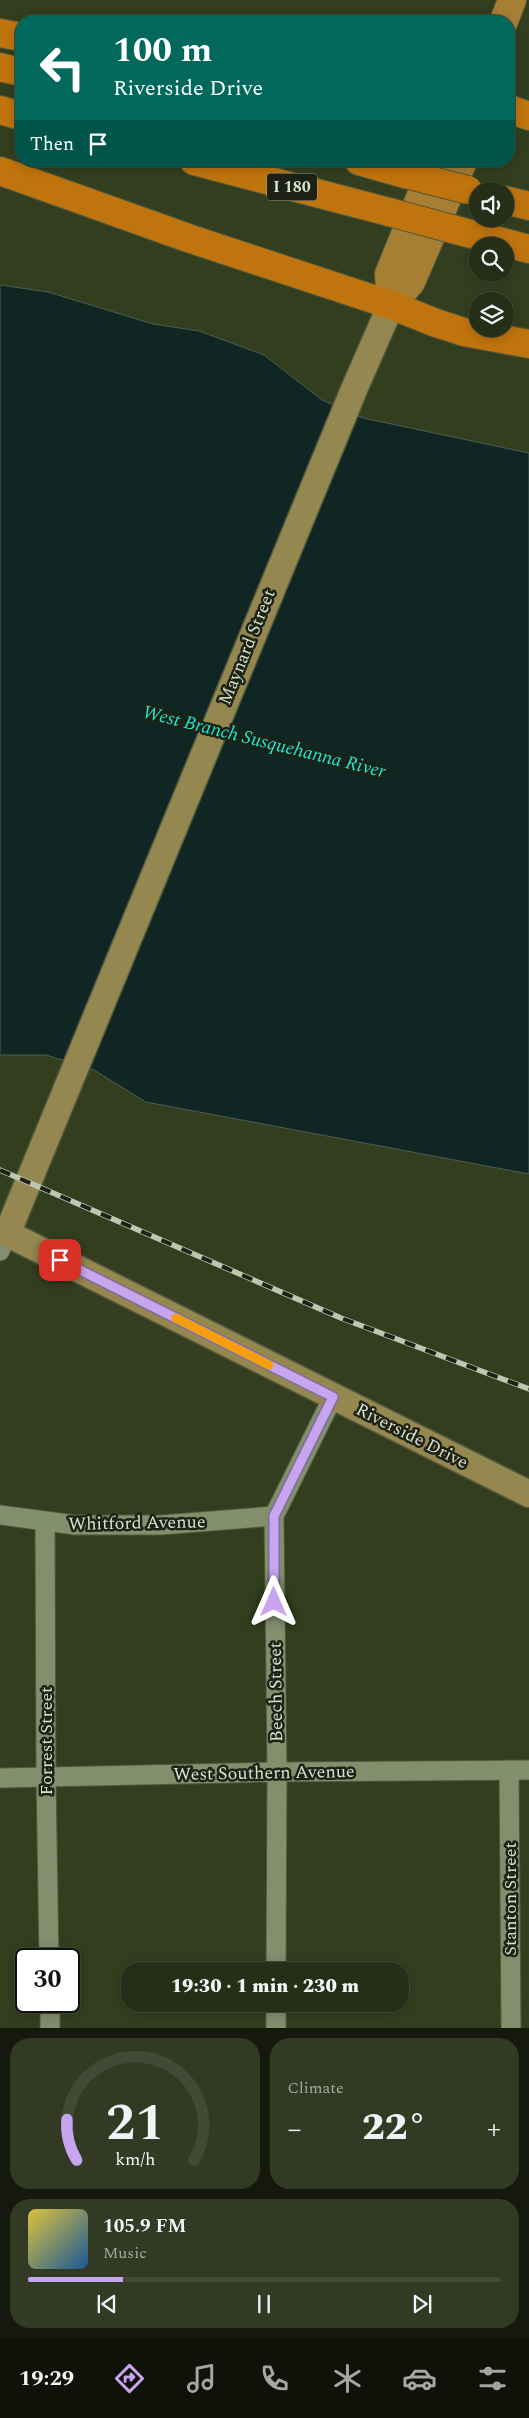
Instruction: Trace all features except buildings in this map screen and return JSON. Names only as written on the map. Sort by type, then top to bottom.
[{"type":"highway","points":[[0,33],[15,36]]},
{"type":"highway","points":[[0,67],[15,71]]},
{"type":"highway","points":[[0,110],[15,114]]},
{"type":"highway","points":[[515,111],[529,116]]},
{"type":"highway","name":"I 180","points":[[217,167],[529,249]]},
{"type":"highway","points":[[380,167],[469,191]]},
{"type":"highway","points":[[0,171],[188,238],[391,305],[450,328],[529,344]]},
{"type":"highway","points":[[514,202],[529,206]]},
{"type":"main road","points":[[506,15],[512,0]]},
{"type":"main road","name":"Maynard Street","points":[[391,305],[389,274],[433,167]]},
{"type":"main road","name":"Maynard Street","points":[[2,1238],[72,1074],[355,387],[391,305],[411,282],[460,167]]},
{"type":"main road","name":"Riverside Drive","points":[[2,1238],[333,1397],[529,1494]]},
{"type":"street","name":"Beech Street","points":[[276,1962],[277,1772],[274,1516],[333,1397]]},
{"type":"street","name":"Whitford Avenue","points":[[0,1515],[46,1523],[136,1526],[274,1516]]},
{"type":"street","name":"Forrest Street","points":[[46,1523],[46,1777],[49,1948]]},
{"type":"street","name":"Stanton Street","points":[[509,1770],[511,2028]]},
{"type":"street","name":"West Southern Avenue","points":[[0,1778],[277,1772],[529,1770]]},
{"type":"street","points":[[276,2012],[276,2028]]},
{"type":"street","points":[[50,2013],[50,2028]]},
{"type":"water","name":"West Branch Susquehanna River","points":[[0,285],[48,292],[153,324],[199,331],[264,355],[322,400],[363,418],[529,453],[529,1174],[146,1102],[94,1070],[46,1055],[0,1055]]},
{"type":"railway","points":[[0,1170],[341,1318],[529,1389]]},
{"type":"slow traffic","points":[[176,1318],[269,1365]]},
{"type":"route","points":[[60,1260],[333,1397],[274,1516],[274,1602]]}]
